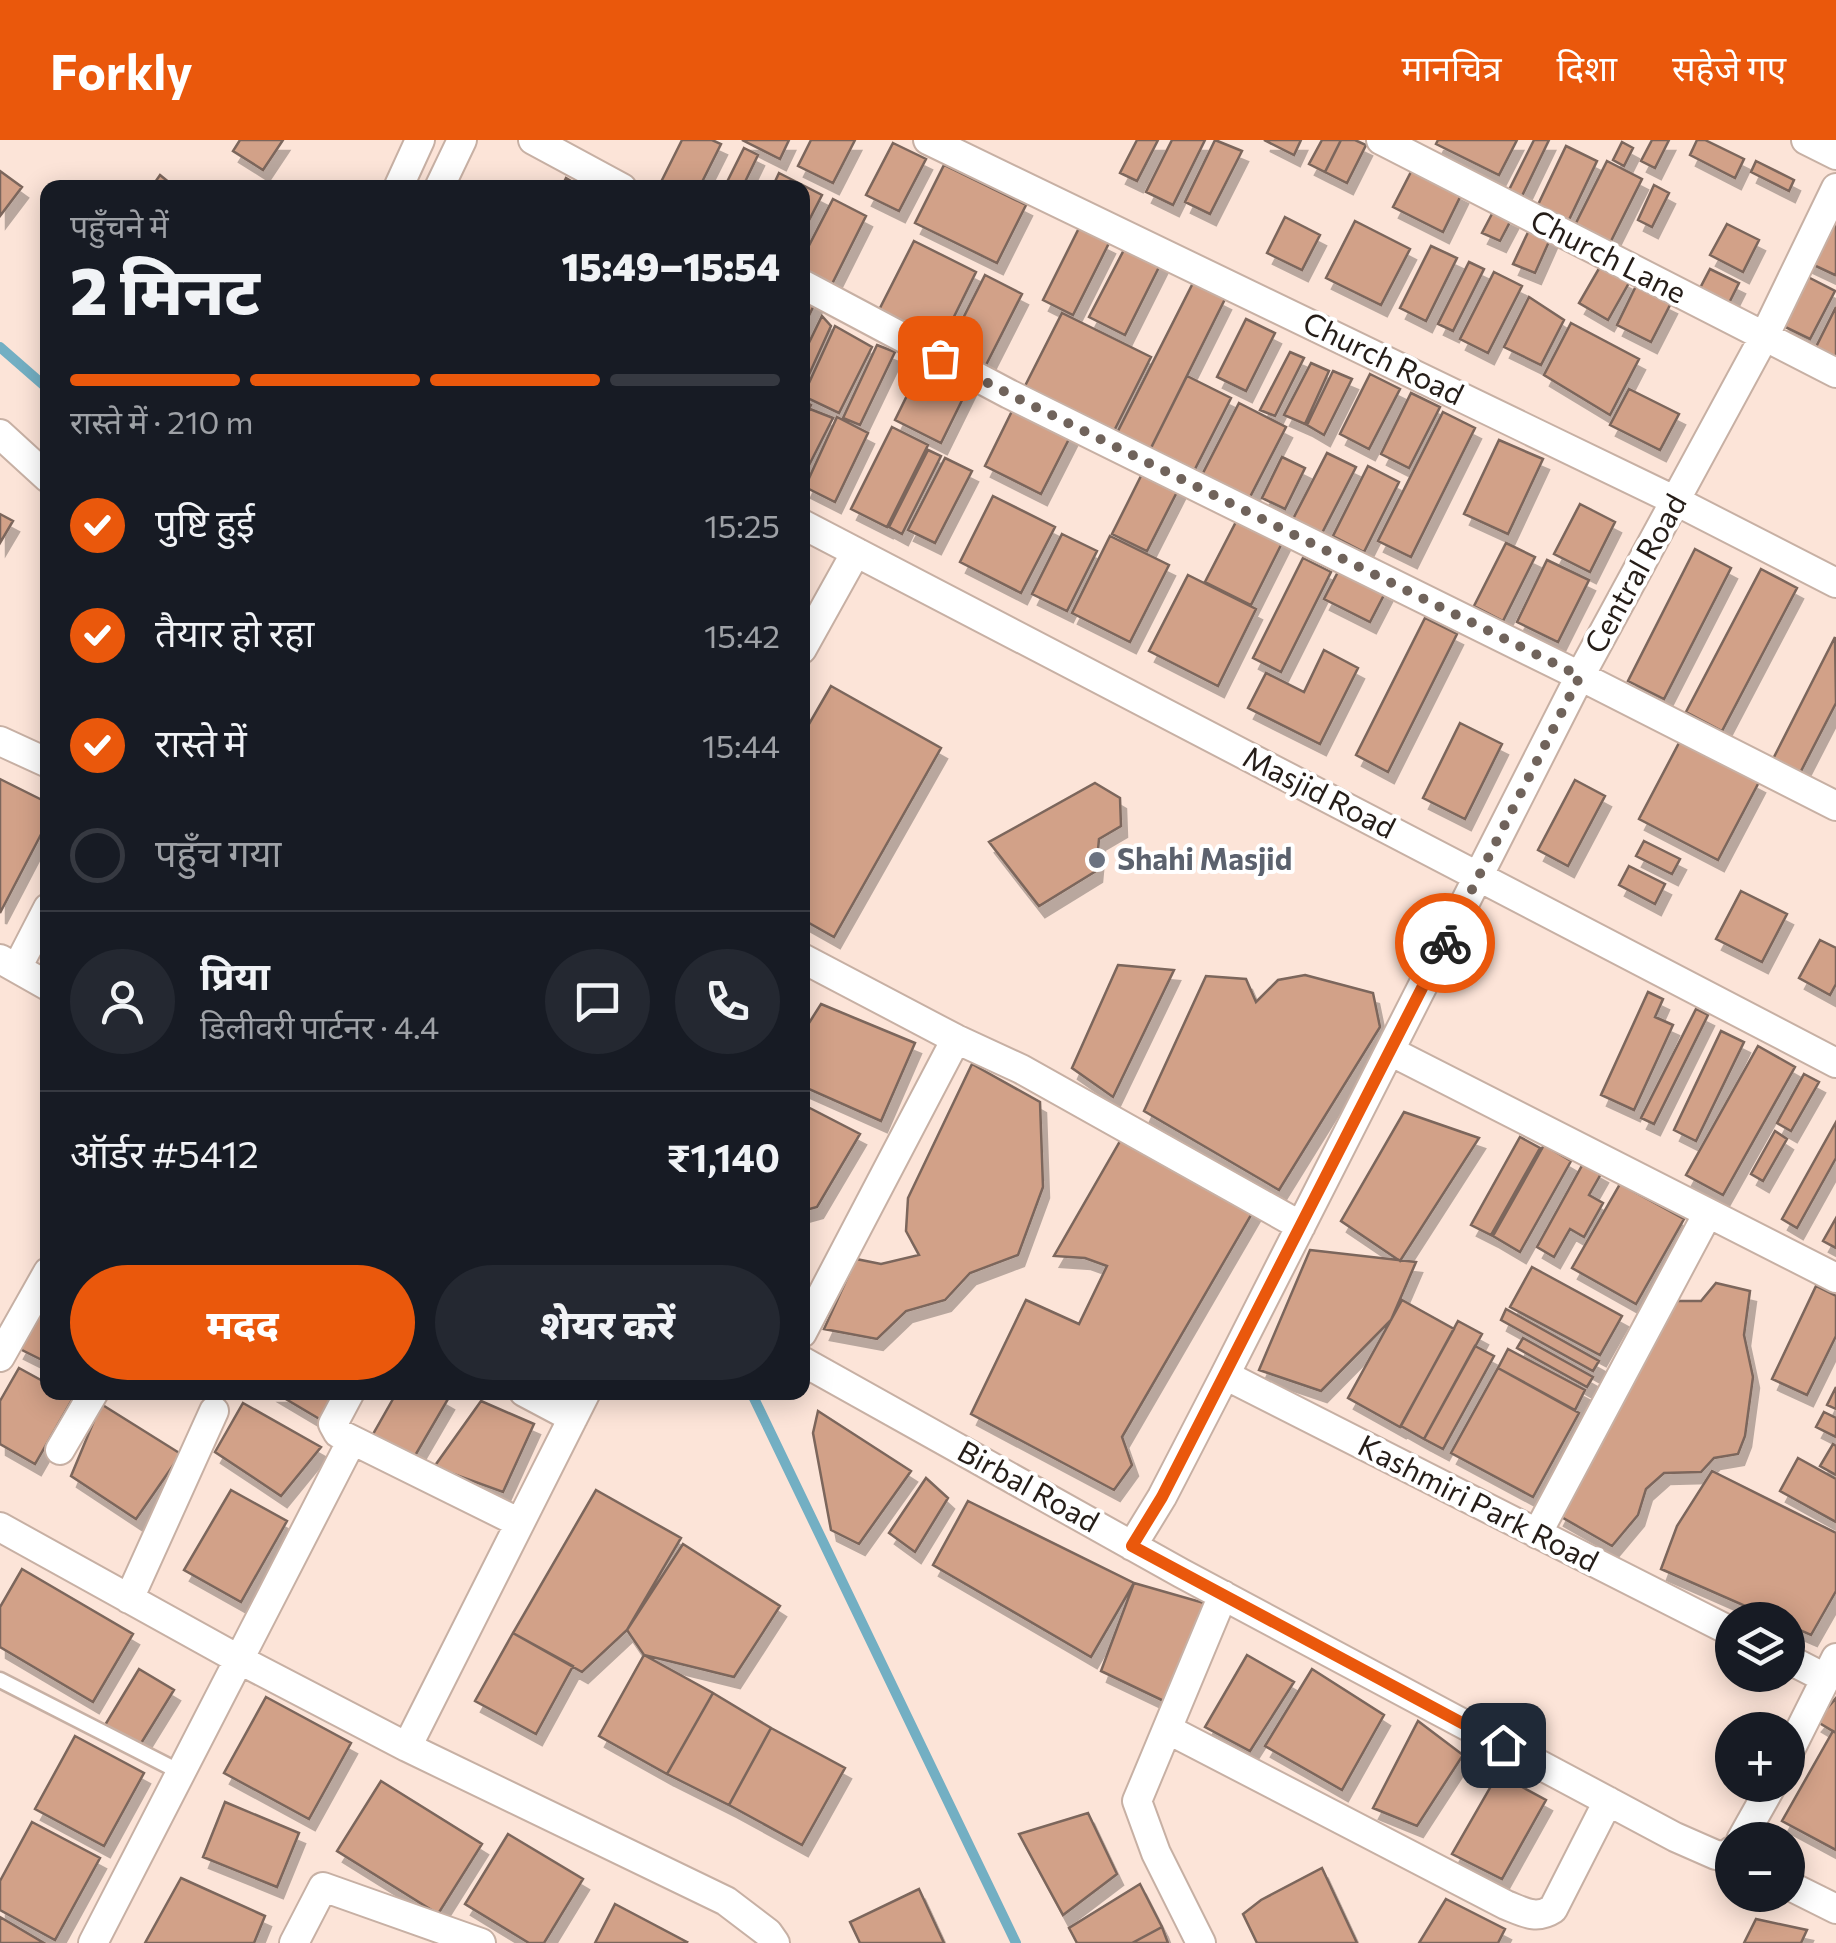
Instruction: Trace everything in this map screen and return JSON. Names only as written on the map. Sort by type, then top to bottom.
[{"type":"street","points":[[402,180],[420,140]]},
{"type":"street","points":[[443,180],[462,140]]},
{"type":"street","points":[[533,140],[607,180]]},
{"type":"street","name":"Church Road","points":[[928,140],[1676,501],[1836,583]]},
{"type":"street","name":"Church Lane","points":[[1381,140],[1836,373]]},
{"type":"street","points":[[1806,140],[1836,155]]},
{"type":"street","name":"Central Road","points":[[1132,1546],[1225,1375],[1580,676],[1764,336],[1836,188]]},
{"type":"street","points":[[810,288],[1009,394],[1836,806]]},
{"type":"street","points":[[0,434],[40,471]]},
{"type":"street","name":"Masjid Road","points":[[810,528],[1836,1063]]},
{"type":"street","points":[[810,635],[856,552]]},
{"type":"street","points":[[0,741],[40,759]]},
{"type":"street","points":[[40,919],[9,964],[40,981]]},
{"type":"street","points":[[810,962],[956,1040],[1021,1069],[1301,1226]]},
{"type":"street","points":[[810,1318],[956,1040]]},
{"type":"street","points":[[1390,1051],[1836,1278]]},
{"type":"street","points":[[1537,1534],[1708,1213]]},
{"type":"street","points":[[0,1357],[40,1286]]},
{"type":"street","name":"Birbal Road","points":[[810,1365],[1223,1596],[1608,1802],[1715,1855]]},
{"type":"street","name":"Kashmiri Park Road","points":[[1225,1375],[1715,1623]]},
{"type":"street","points":[[60,1450],[89,1400]]},
{"type":"street","points":[[346,1400],[333,1424],[338,1432],[520,1523]]},
{"type":"street","points":[[407,1747],[580,1405]]},
{"type":"street","points":[[129,1599],[214,1410]]},
{"type":"street","points":[[93,1943],[352,1440]]},
{"type":"street","points":[[0,1527],[407,1747],[726,1901],[768,1932],[776,1943]]},
{"type":"street","points":[[1201,1943],[1156,1852],[1137,1800],[1223,1596]]},
{"type":"street","points":[[1805,1663],[1831,1668],[1805,1720]]},
{"type":"street","points":[[1167,1729],[1506,1905],[1533,1915],[1544,1915],[1553,1909],[1608,1802]]},
{"type":"street","points":[[294,1943],[322,1888],[481,1943]]},
{"type":"street","points":[[1805,1894],[1836,1909]]},
{"type":"lane","points":[[0,1680],[182,1772]]},
{"type":"building","points":[[240,140],[283,140],[263,170],[233,151]]},
{"type":"building","points":[[682,140],[712,140],[721,144],[703,180],[662,180]]},
{"type":"building","points":[[742,140],[789,140],[780,159]]},
{"type":"building","points":[[811,140],[855,140],[833,183],[798,166]]},
{"type":"building","points":[[1137,140],[1158,140],[1137,181],[1120,173]]},
{"type":"building","points":[[1172,140],[1205,140],[1173,205],[1146,192]]},
{"type":"building","points":[[1215,140],[1242,151],[1210,214],[1185,202]]},
{"type":"building","points":[[1264,140],[1301,140],[1294,155]]},
{"type":"building","points":[[1322,140],[1341,140],[1325,172],[1309,164]]},
{"type":"building","points":[[1341,140],[1366,145],[1347,183],[1325,172]]},
{"type":"building","points":[[1438,140],[1517,140],[1499,175],[1436,144]]},
{"type":"building","points":[[1534,140],[1549,140],[1521,198],[1508,192]]},
{"type":"building","points":[[1652,140],[1669,140],[1655,168],[1641,161]]},
{"type":"building","points":[[1697,140],[1744,159],[1735,178],[1690,155]]},
{"type":"building","points":[[1622,142],[1633,148],[1624,166],[1613,160]]},
{"type":"building","points":[[893,143],[926,159],[899,211],[866,195]]},
{"type":"building","points":[[1566,146],[1597,161],[1567,224],[1536,209]]},
{"type":"building","points":[[744,148],[758,155],[746,180],[728,180]]},
{"type":"building","points":[[1607,161],[1642,179],[1610,243],[1575,225]]},
{"type":"building","points":[[1756,161],[1794,180],[1789,191],[1751,172]]},
{"type":"building","points":[[944,165],[1026,205],[997,263],[915,223]]},
{"type":"building","points":[[1413,168],[1462,193],[1443,232],[1393,207]]},
{"type":"building","points":[[0,171],[22,187],[0,216]]},
{"type":"building","points":[[1654,185],[1669,193],[1652,227],[1638,220]]},
{"type":"building","points":[[810,189],[822,195],[810,218]]},
{"type":"building","points":[[833,199],[866,216],[830,288],[810,279],[810,244]]},
{"type":"building","points":[[1494,210],[1512,218],[1500,241],[1482,233]]},
{"type":"building","points":[[1836,215],[1836,273],[1835,275],[1805,261]]},
{"type":"building","points":[[1285,217],[1320,235],[1302,270],[1267,253]]},
{"type":"building","points":[[1355,221],[1410,249],[1381,305],[1326,278]]},
{"type":"building","points":[[1727,224],[1759,240],[1743,272],[1710,255]]},
{"type":"building","points":[[1079,228],[1109,243],[1073,315],[1043,300]]},
{"type":"building","points":[[1530,228],[1551,237],[1535,273],[1513,264]]},
{"type":"building","points":[[914,241],[976,272],[941,343],[878,312]]},
{"type":"building","points":[[1127,244],[1162,261],[1125,335],[1089,317]]},
{"type":"building","points":[[1431,246],[1457,258],[1426,321],[1400,308]]},
{"type":"building","points":[[1469,262],[1484,269],[1453,331],[1438,324]]},
{"type":"building","points":[[1601,265],[1630,281],[1608,320],[1579,303]]},
{"type":"building","points":[[1710,269],[1739,283],[1727,307],[1698,292]]},
{"type":"building","points":[[1494,272],[1522,286],[1488,353],[1460,339]]},
{"type":"building","points":[[985,275],[1022,294],[986,365],[949,346]]},
{"type":"building","points":[[1806,276],[1835,291],[1810,339],[1781,325]]},
{"type":"building","points":[[1193,283],[1225,299],[1150,450],[1117,433]]},
{"type":"building","points":[[1636,286],[1671,303],[1651,342],[1617,325]]},
{"type":"building","points":[[1529,297],[1564,320],[1541,365],[1504,347]]},
{"type":"building","points":[[1836,307],[1836,357],[1816,347]]},
{"type":"building","points":[[1062,313],[1151,357],[1114,431],[1025,386]]},
{"type":"building","points":[[822,316],[831,326],[810,372],[810,341]]},
{"type":"building","points":[[1246,319],[1275,333],[1246,391],[1217,377]]},
{"type":"building","points":[[1571,323],[1639,359],[1610,415],[1544,375]]},
{"type":"building","points":[[835,326],[872,347],[839,413],[810,399],[810,381]]},
{"type":"building","points":[[877,345],[895,352],[860,425],[843,418]]},
{"type":"building","points":[[1290,352],[1304,358],[1275,416],[1260,410]]},
{"type":"building","points":[[925,359],[971,382],[941,443],[895,420]]},
{"type":"building","points":[[1311,363],[1329,371],[1305,424],[1284,415]]},
{"type":"building","points":[[1333,371],[1352,379],[1324,435],[1307,425]]},
{"type":"building","points":[[1370,374],[1400,389],[1369,449],[1340,434]]},
{"type":"building","points":[[1187,376],[1231,398],[1194,471],[1150,450]]},
{"type":"building","points":[[1629,389],[1679,414],[1660,450],[1610,425]]},
{"type":"building","points":[[1411,393],[1440,407],[1409,468],[1381,454]]},
{"type":"building","points":[[1239,403],[1286,427],[1249,499],[1202,475]]},
{"type":"building","points":[[1015,405],[1072,433],[1041,494],[985,466]]},
{"type":"building","points":[[810,409],[833,418],[810,463]]},
{"type":"building","points":[[1443,412],[1475,428],[1411,557],[1378,541]]},
{"type":"building","points":[[837,417],[868,433],[835,502],[810,490],[810,476]]},
{"type":"building","points":[[892,427],[928,445],[887,527],[851,509]]},
{"type":"building","points":[[1499,440],[1543,459],[1508,534],[1464,514]]},
{"type":"building","points":[[928,450],[941,456],[902,534],[889,527]]},
{"type":"building","points":[[1327,453],[1356,467],[1321,535],[1292,521]]},
{"type":"building","points":[[1282,457],[1305,468],[1285,509],[1262,498]]},
{"type":"building","points":[[945,458],[972,471],[935,543],[908,530]]},
{"type":"building","points":[[1368,466],[1399,482],[1364,552],[1333,536]]},
{"type":"building","points":[[1144,470],[1179,488],[1147,551],[1112,534]]},
{"type":"building","points":[[993,496],[1055,527],[1021,593],[960,562]]},
{"type":"building","points":[[1580,504],[1615,522],[1590,572],[1554,554]]},
{"type":"building","points":[[0,514],[13,521],[0,543]]},
{"type":"building","points":[[1239,516],[1284,539],[1251,605],[1205,582]]},
{"type":"building","points":[[1062,534],[1097,551],[1067,611],[1032,594]]},
{"type":"building","points":[[1110,536],[1169,565],[1130,642],[1072,613]]},
{"type":"building","points":[[1506,543],[1535,557],[1503,621],[1474,606]]},
{"type":"building","points":[[1695,549],[1731,568],[1664,699],[1628,681]]},
{"type":"building","points":[[1303,558],[1331,572],[1281,672],[1253,658]]},
{"type":"building","points":[[1547,560],[1589,580],[1558,642],[1517,622]]},
{"type":"building","points":[[1340,568],[1386,591],[1370,622],[1324,599]]},
{"type":"building","points":[[1761,569],[1797,588],[1722,731],[1686,712]]},
{"type":"building","points":[[1188,575],[1256,609],[1218,686],[1149,651]]},
{"type":"building","points":[[1425,618],[1457,634],[1388,772],[1356,755]]},
{"type":"building","points":[[1835,637],[1836,703],[1800,773],[1773,759]]},
{"type":"building","points":[[1324,650],[1358,668],[1320,744],[1248,708],[1266,673],[1304,692]]},
{"type":"building","points":[[831,686],[941,748],[834,937],[810,924],[810,722]]},
{"type":"building","points":[[1460,723],[1502,744],[1465,819],[1423,798]]},
{"type":"building","points":[[1680,741],[1759,782],[1718,860],[1639,819]]},
{"type":"building","points":[[0,779],[40,799],[40,836],[0,913]]},
{"type":"building","points":[[1575,780],[1605,796],[1568,866],[1538,850]]},
{"type":"building","points":[[1095,783],[1120,798],[1121,826],[1099,839],[1096,871],[1039,906],[989,842]]},
{"type":"building","points":[[1644,841],[1680,859],[1672,874],[1636,856]]},
{"type":"building","points":[[1629,866],[1665,884],[1655,904],[1619,885]]},
{"type":"building","points":[[1741,891],[1787,914],[1762,962],[1716,939]]},
{"type":"building","points":[[1820,940],[1836,948],[1836,984],[1830,995],[1799,978]]},
{"type":"building","points":[[1118,965],[1174,970],[1113,1097],[1072,1068]]},
{"type":"building","points":[[1305,975],[1373,993],[1380,1027],[1279,1190],[1144,1111],[1206,976],[1246,979],[1256,1002],[1278,980]]},
{"type":"building","points":[[1648,992],[1663,999],[1655,1017],[1673,1025],[1634,1110],[1601,1095]]},
{"type":"building","points":[[821,1004],[915,1043],[881,1121],[810,1090],[810,1021]]},
{"type":"building","points":[[1696,1009],[1708,1015],[1654,1124],[1641,1118]]},
{"type":"building","points":[[1721,1031],[1744,1042],[1696,1141],[1674,1130]]},
{"type":"building","points":[[1758,1046],[1795,1067],[1723,1195],[1686,1175]]},
{"type":"building","points":[[972,1064],[1040,1102],[1043,1187],[1018,1255],[970,1273],[945,1300],[906,1311],[877,1339],[824,1329],[856,1259],[881,1264],[919,1255],[906,1231],[908,1198]]},
{"type":"building","points":[[1804,1074],[1819,1082],[1791,1131],[1777,1123]]},
{"type":"building","points":[[810,1108],[860,1134],[817,1207],[810,1209]]},
{"type":"building","points":[[1404,1112],[1479,1138],[1400,1261],[1341,1221]]},
{"type":"building","points":[[1836,1122],[1836,1158],[1797,1228],[1782,1219]]},
{"type":"building","points":[[1775,1131],[1787,1139],[1763,1181],[1751,1174]]},
{"type":"building","points":[[1123,1136],[1254,1210],[1122,1437],[1132,1465],[1114,1490],[971,1414],[1026,1300],[1079,1324],[1107,1266],[1085,1258],[1054,1256]]},
{"type":"building","points":[[1520,1137],[1540,1148],[1491,1235],[1471,1225]]},
{"type":"building","points":[[1544,1145],[1571,1161],[1520,1252],[1493,1236]]},
{"type":"building","points":[[1584,1162],[1602,1172],[1589,1195],[1603,1203],[1584,1237],[1570,1229],[1554,1257],[1537,1247]]},
{"type":"building","points":[[1620,1184],[1684,1219],[1636,1304],[1572,1268]]},
{"type":"building","points":[[1836,1218],[1836,1248],[1823,1241]]},
{"type":"building","points":[[1310,1250],[1416,1262],[1391,1320],[1321,1391],[1259,1370]]},
{"type":"building","points":[[1532,1267],[1622,1316],[1600,1355],[1510,1307]]},
{"type":"building","points":[[1716,1283],[1750,1291],[1744,1335],[1753,1377],[1745,1436],[1738,1454],[1714,1458],[1701,1472],[1664,1473],[1646,1489],[1638,1515],[1612,1546],[1558,1515],[1675,1301],[1701,1301]]},
{"type":"building","points":[[1816,1286],[1836,1296],[1836,1336],[1807,1395],[1772,1379]]},
{"type":"building","points":[[1402,1300],[1454,1329],[1400,1427],[1348,1398]]},
{"type":"building","points":[[40,1308],[40,1359],[18,1348]]},
{"type":"building","points":[[1506,1309],[1599,1361],[1593,1371],[1501,1320]]},
{"type":"building","points":[[1458,1321],[1482,1334],[1424,1439],[1401,1426]]},
{"type":"building","points":[[1523,1338],[1593,1377],[1587,1387],[1517,1348]]},
{"type":"building","points":[[1475,1346],[1494,1356],[1443,1449],[1424,1439]]},
{"type":"building","points":[[1508,1349],[1585,1390],[1575,1410],[1498,1368]]},
{"type":"building","points":[[19,1368],[40,1380],[40,1400],[72,1400],[35,1464],[0,1444],[0,1401]]},
{"type":"building","points":[[1498,1368],[1579,1413],[1533,1497],[1451,1453]]},
{"type":"building","points":[[1836,1387],[1836,1409],[1827,1405]]},
{"type":"building","points":[[288,1400],[342,1400],[328,1424]]},
{"type":"building","points":[[392,1400],[447,1400],[409,1466],[368,1443]]},
{"type":"building","points":[[481,1401],[534,1424],[503,1492],[434,1467]]},
{"type":"building","points":[[243,1403],[321,1447],[281,1496],[215,1452]]},
{"type":"building","points":[[101,1404],[181,1454],[136,1519],[71,1476]]},
{"type":"building","points":[[818,1411],[911,1471],[859,1544],[831,1530],[813,1433]]},
{"type":"building","points":[[1824,1412],[1836,1418],[1836,1437],[1816,1427]]},
{"type":"building","points":[[1833,1444],[1836,1446],[1836,1475],[1820,1466]]},
{"type":"building","points":[[1798,1458],[1836,1479],[1836,1522],[1780,1491]]},
{"type":"building","points":[[1712,1471],[1836,1533],[1836,1591],[1811,1635],[1805,1632],[1805,1602],[1736,1602],[1661,1569],[1677,1526]]},
{"type":"building","points":[[926,1478],[948,1498],[915,1552],[889,1533]]},
{"type":"building","points":[[231,1490],[287,1521],[241,1602],[184,1570]]},
{"type":"building","points":[[596,1490],[681,1538],[627,1630],[582,1672],[513,1633]]},
{"type":"building","points":[[968,1501],[1134,1583],[1091,1657],[933,1565]]},
{"type":"building","points":[[683,1544],[780,1606],[734,1677],[644,1655],[627,1630]]},
{"type":"building","points":[[22,1569],[133,1634],[93,1702],[0,1647],[0,1607]]},
{"type":"building","points":[[1134,1583],[1218,1607],[1168,1703],[1101,1671]]},
{"type":"building","points":[[513,1633],[573,1666],[536,1734],[475,1701]]},
{"type":"building","points":[[644,1655],[713,1693],[667,1774],[599,1736]]},
{"type":"building","points":[[1247,1655],[1294,1682],[1250,1751],[1205,1727]]},
{"type":"building","points":[[139,1669],[174,1690],[140,1745],[105,1725]]},
{"type":"building","points":[[1312,1669],[1384,1715],[1342,1790],[1265,1746]]},
{"type":"building","points":[[713,1693],[771,1728],[729,1805],[667,1774]]},
{"type":"building","points":[[266,1697],[351,1743],[309,1819],[224,1773]]},
{"type":"building","points":[[1836,1698],[1836,1733],[1816,1721]]},
{"type":"building","points":[[1418,1721],[1463,1755],[1417,1826],[1373,1808]]},
{"type":"building","points":[[771,1728],[845,1768],[802,1845],[729,1805]]},
{"type":"building","points":[[1833,1731],[1836,1850],[1805,1833],[1805,1822],[1782,1821],[1793,1802],[1805,1802],[1805,1780]]},
{"type":"building","points":[[75,1736],[144,1773],[104,1846],[35,1809]]},
{"type":"building","points":[[1498,1774],[1546,1800],[1502,1879],[1452,1854]]},
{"type":"building","points":[[381,1781],[482,1844],[438,1914],[337,1851]]},
{"type":"building","points":[[225,1802],[299,1833],[277,1887],[203,1857]]},
{"type":"building","points":[[1088,1813],[1117,1874],[1063,1915],[1019,1834]]},
{"type":"building","points":[[32,1822],[100,1858],[55,1940],[0,1910],[0,1881]]},
{"type":"building","points":[[508,1834],[583,1879],[544,1943],[529,1943],[465,1904]]},
{"type":"building","points":[[1322,1868],[1357,1943],[1257,1943],[1243,1914],[1261,1900]]},
{"type":"building","points":[[181,1878],[265,1916],[254,1943],[145,1943]]},
{"type":"building","points":[[1140,1884],[1162,1927],[1132,1943],[1077,1943],[1069,1928]]},
{"type":"building","points":[[919,1889],[944,1943],[860,1943],[850,1922]]},
{"type":"building","points":[[1446,1899],[1505,1929],[1498,1943],[1419,1943]]},
{"type":"building","points":[[615,1904],[687,1942],[595,1943]]},
{"type":"building","points":[[0,1917],[44,1943],[0,1943]]},
{"type":"building","points":[[1756,1919],[1807,1930],[1801,1943],[1744,1943]]},
{"type":"building","points":[[1162,1927],[1168,1943],[1132,1943]]},
{"type":"waterway","points":[[0,347],[40,382]]},
{"type":"waterway","points":[[755,1400],[1016,1943]]},
{"type":"way so far","points":[[940,358],[1580,676],[1445,943]]},
{"type":"place","name":"Shahi Masjid","points":[[1097,860]]},
{"type":"route","points":[[1445,943],[1162,1497],[1132,1546],[1503,1745]]}]
